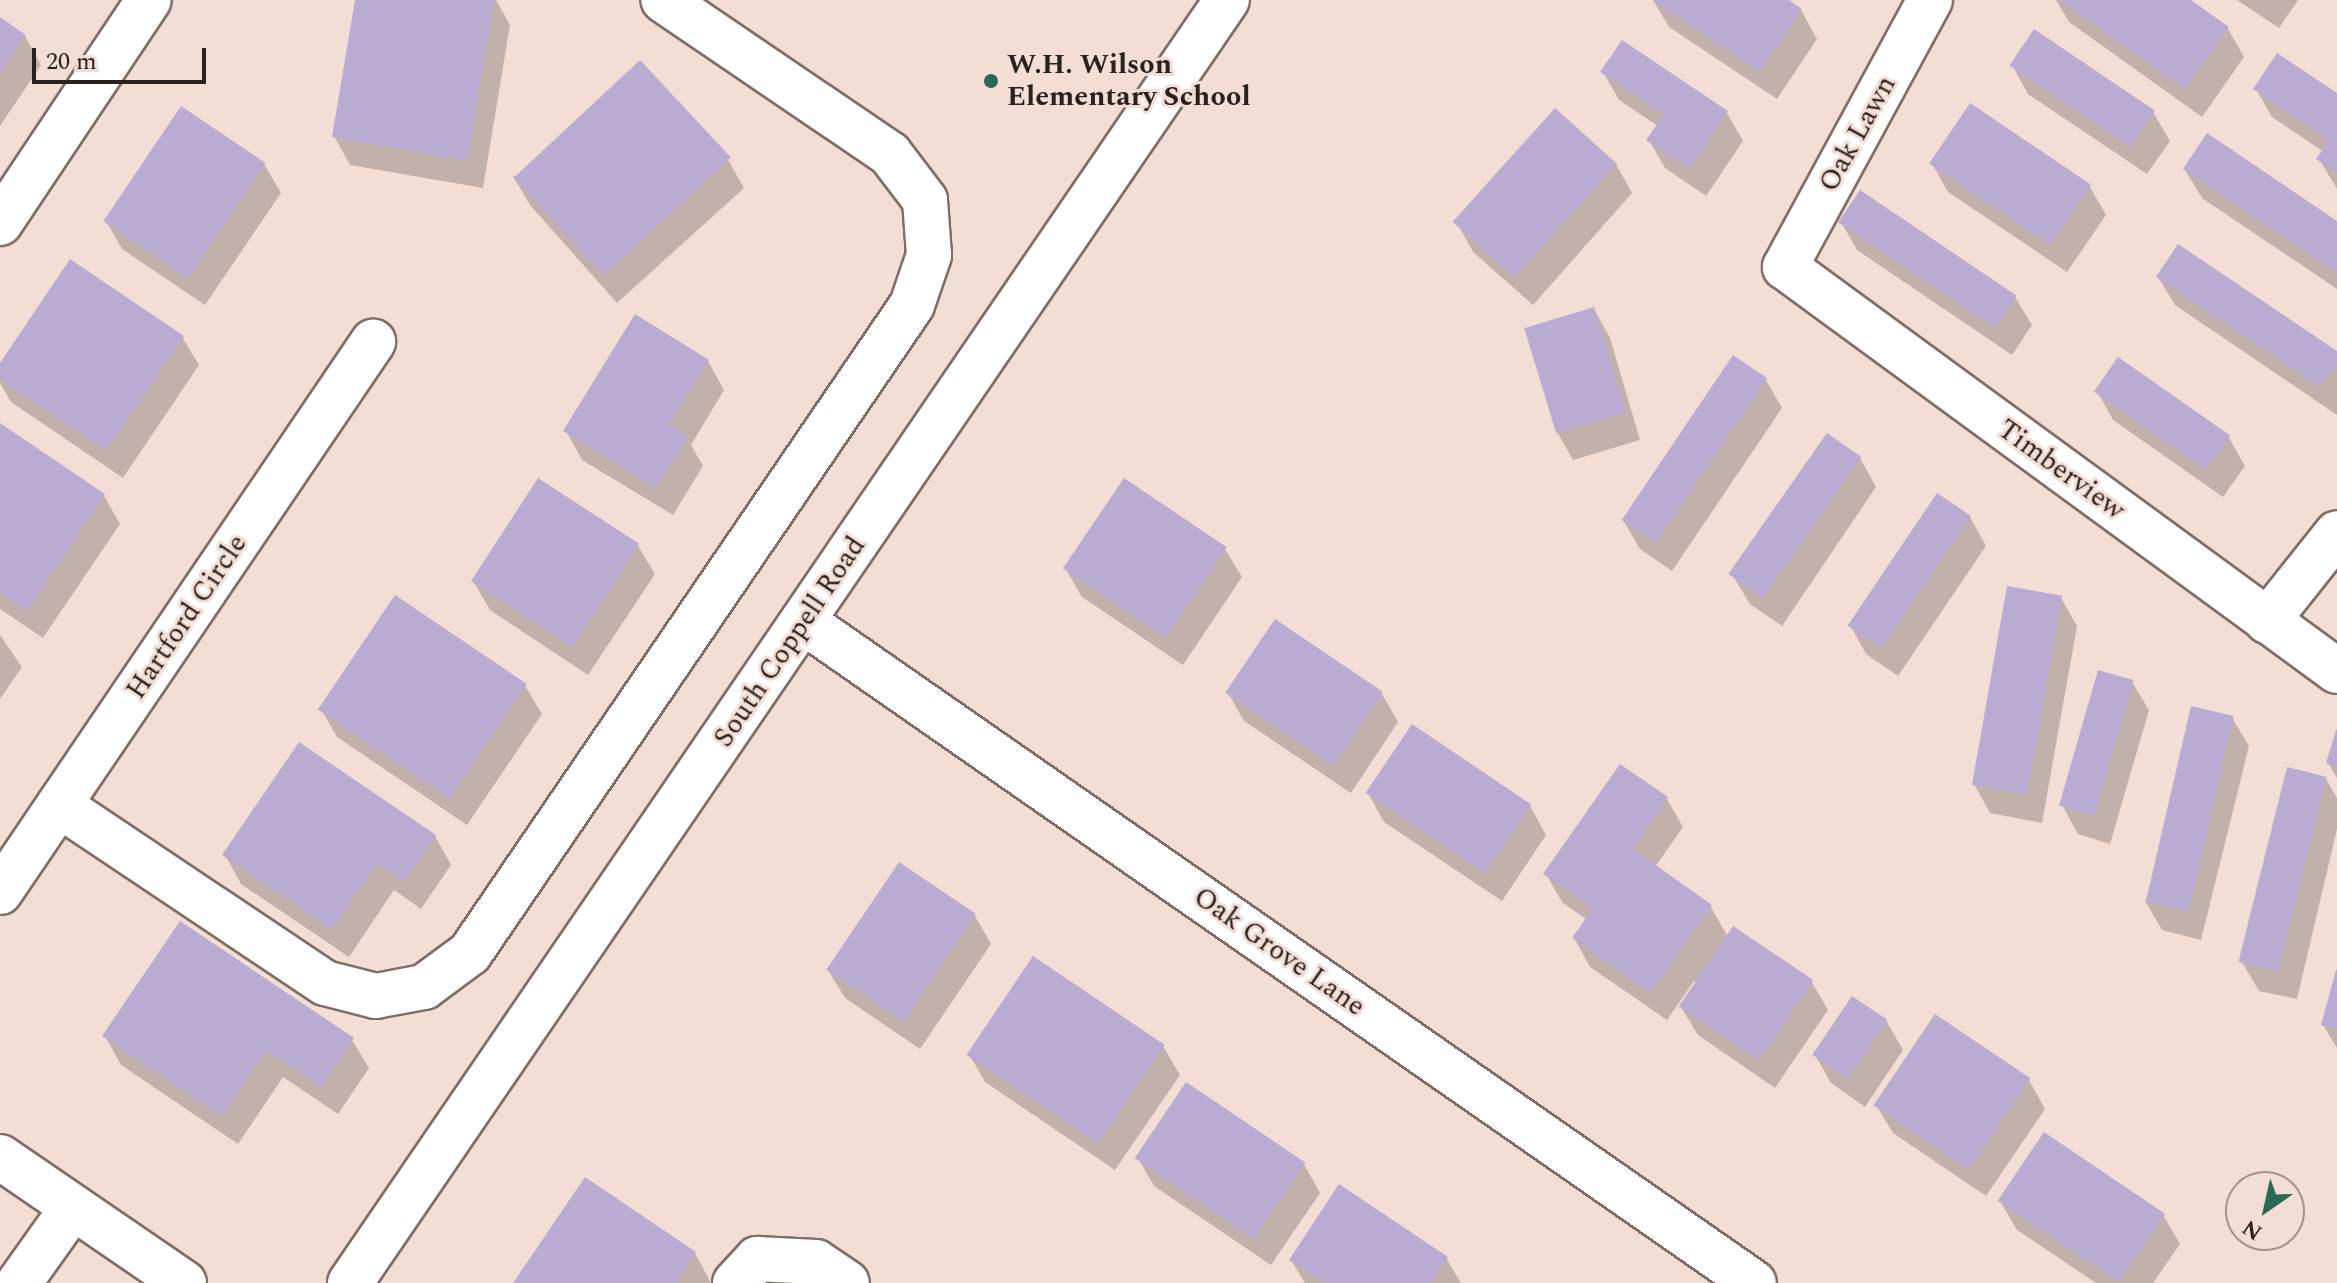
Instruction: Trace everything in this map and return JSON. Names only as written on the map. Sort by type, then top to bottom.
[{"type":"street","points":[[0,223],[149,0]]},
{"type":"street","points":[[59,805],[325,983],[376,996],[424,987],[470,953],[912,305],[929,255],[925,200],[890,154],[663,0]]},
{"type":"street","name":"Oak Lawn","points":[[1785,267],[1930,0]]},
{"type":"street","name":"South Coppell Road","points":[[350,1283],[804,622],[1220,3]]},
{"type":"street","name":"Timberview","points":[[1785,267],[2337,671]]},
{"type":"street","name":"Hartford Circle","points":[[0,892],[373,342]]},
{"type":"street","points":[[2267,621],[2337,533]]},
{"type":"street","name":"Oak Grove Lane","points":[[804,622],[1754,1283]]},
{"type":"street","points":[[0,1157],[184,1283]]},
{"type":"street","points":[[19,1283],[73,1207]]},
{"type":"street","points":[[735,1283],[757,1259],[816,1262],[847,1283]]},
{"type":"building","points":[[355,0],[494,0],[467,161],[332,137]]},
{"type":"building","points":[[1653,0],[1789,0],[1802,9],[1760,72]]},
{"type":"building","points":[[2059,0],[2191,0],[2229,27],[2185,89]]},
{"type":"building","points":[[0,17],[26,35],[0,74]]},
{"type":"building","points":[[2034,29],[2155,111],[2130,147],[2009,65]]},
{"type":"building","points":[[1622,40],[1728,111],[1690,169],[1646,140],[1664,114],[1600,72]]},
{"type":"building","points":[[2277,53],[2337,93],[2337,173],[2316,159],[2329,140],[2253,89]]},
{"type":"building","points":[[640,60],[731,157],[604,275],[513,178]]},
{"type":"building","points":[[1970,103],[2091,185],[2050,245],[1929,164]]},
{"type":"building","points":[[181,106],[266,163],[188,278],[103,221]]},
{"type":"building","points":[[1555,108],[1617,164],[1514,277],[1453,222]]},
{"type":"building","points":[[2207,133],[2337,221],[2337,273],[2183,169]]},
{"type":"building","points":[[1860,190],[2017,296],[1995,328],[1838,222]]},
{"type":"building","points":[[2178,244],[2337,351],[2337,363],[2320,387],[2156,277]]},
{"type":"building","points":[[70,259],[184,336],[106,451],[0,379],[0,363]]},
{"type":"building","points":[[1594,307],[1626,412],[1556,434],[1524,328]]},
{"type":"building","points":[[635,314],[709,360],[669,425],[688,436],[656,488],[563,431]]},
{"type":"building","points":[[1733,355],[1767,378],[1656,543],[1622,520]]},
{"type":"building","points":[[2118,357],[2230,436],[2206,470],[2094,391]]},
{"type":"building","points":[[0,423],[105,494],[27,611],[0,593]]},
{"type":"building","points":[[1827,433],[1861,457],[1763,598],[1728,574]]},
{"type":"building","points":[[538,478],[639,544],[572,647],[471,581]]},
{"type":"building","points":[[1124,478],[1227,547],[1166,638],[1063,568]]},
{"type":"building","points":[[1937,493],[1971,516],[1882,649],[1848,626]]},
{"type":"building","points":[[2007,586],[2062,596],[2027,795],[1972,785]]},
{"type":"building","points":[[395,595],[527,684],[450,798],[318,709]]},
{"type":"building","points":[[1275,619],[1383,692],[1333,765],[1225,693]]},
{"type":"building","points":[[2098,670],[2134,680],[2095,816],[2059,806]]},
{"type":"building","points":[[2191,706],[2234,716],[2189,912],[2146,902]]},
{"type":"building","points":[[1412,724],[1531,805],[1485,873],[1366,793]]},
{"type":"building","points":[[2337,730],[2337,767],[2326,763]]},
{"type":"building","points":[[299,742],[436,835],[404,882],[377,863],[332,929],[222,855]]},
{"type":"building","points":[[1620,764],[1668,797],[1633,849],[1712,905],[1650,993],[1572,938],[1593,908],[1543,874]]},
{"type":"building","points":[[2287,767],[2327,777],[2278,972],[2238,962]]},
{"type":"building","points":[[899,862],[976,914],[903,1022],[826,970]]},
{"type":"building","points":[[180,921],[354,1038],[321,1087],[266,1050],[222,1116],[102,1036]]},
{"type":"building","points":[[1733,926],[1813,980],[1759,1061],[1679,1006]]},
{"type":"building","points":[[1033,956],[1165,1045],[1098,1144],[966,1055]]},
{"type":"building","points":[[2337,970],[2337,1029],[2321,1025]]},
{"type":"building","points":[[1852,996],[1888,1020],[1848,1079],[1812,1055]]},
{"type":"building","points":[[1935,1014],[2030,1078],[1969,1170],[1873,1105]]},
{"type":"building","points":[[1186,1082],[1305,1163],[1254,1239],[1135,1158]]},
{"type":"building","points":[[2044,1132],[2165,1214],[2119,1282],[1998,1201]]},
{"type":"building","points":[[585,1177],[696,1252],[676,1283],[513,1283]]},
{"type":"building","points":[[1339,1184],[1448,1257],[1430,1283],[1325,1283],[1289,1260]]},
{"type":"place","name":"W.H. Wilson Elementary School","points":[[991,81]]}]
